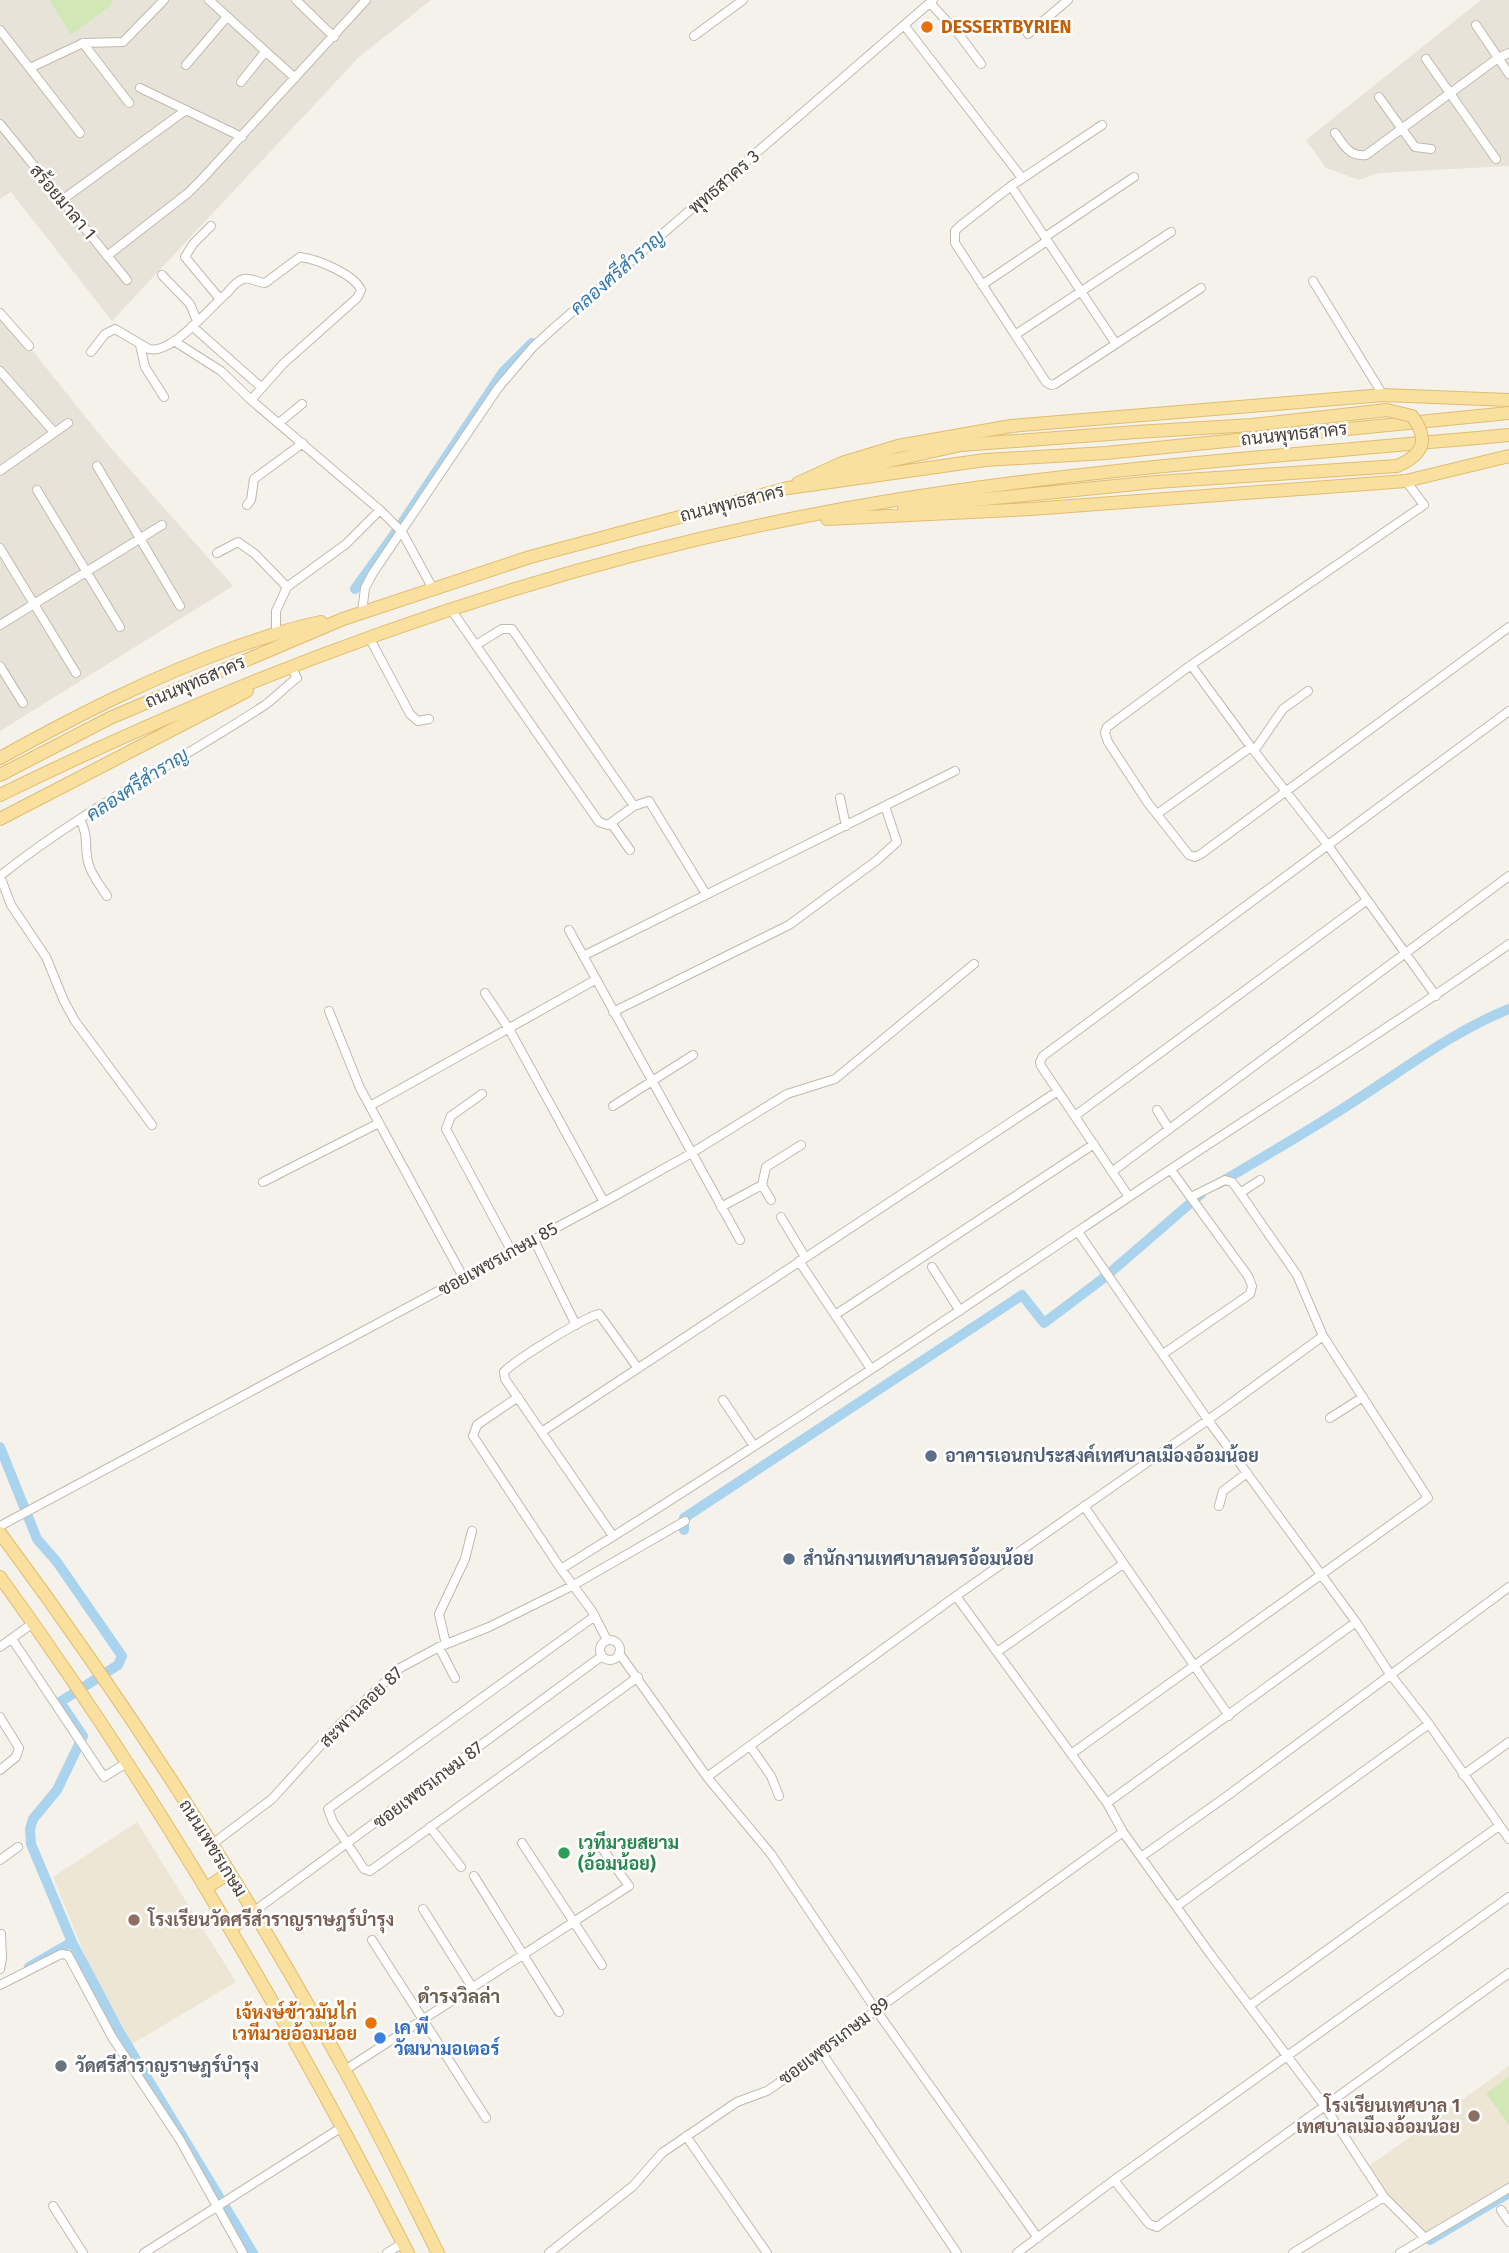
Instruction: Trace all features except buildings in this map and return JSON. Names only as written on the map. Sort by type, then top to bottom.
[{"type":"main road","points":[[788,488],[864,455],[898,446],[1011,426],[1383,395],[1509,400]]},
{"type":"main road","points":[[788,488],[858,467],[961,445],[1252,425],[1387,410],[1412,416],[1422,435],[1422,445],[1416,455],[1397,466],[1156,482],[792,519]]},
{"type":"main road","name":"ถนนพุทธสาคร","points":[[0,775],[110,718],[362,612],[432,587],[601,536],[788,488],[985,460],[1105,453],[1509,413]]},
{"type":"main road","name":"ถนนพุทธสาคร","points":[[0,795],[181,710],[291,672],[370,639],[631,556],[708,537],[872,504],[987,487],[1509,435]]},
{"type":"main road","points":[[792,519],[1031,509],[1406,481],[1509,456]]},
{"type":"main road","points":[[0,758],[150,681],[276,633],[343,619]]},
{"type":"main road","points":[[0,819],[291,672]]},
{"type":"main road","name":"ถนนเพชรเกษม","points":[[0,1533],[100,1674],[253,1912],[345,2070],[438,2253]]},
{"type":"main road","name":"ถนนเพชรเกษม","points":[[0,1577],[128,1762],[231,1928],[286,2023],[405,2248]]},
{"type":"main road","points":[[206,1888],[229,1873]]},
{"type":"main road","points":[[231,1928],[253,1912]]},
{"type":"main road","points":[[286,2023],[309,2007]]},
{"type":"street","points":[[30,68],[82,43],[123,42],[164,0]]},
{"type":"street","points":[[209,0],[295,78]]},
{"type":"street","points":[[296,0],[334,37]]},
{"type":"street","points":[[107,256],[188,193],[366,0]]},
{"type":"street","points":[[695,36],[743,0]]},
{"type":"street","points":[[1028,34],[1068,0]]},
{"type":"street","points":[[932,1],[981,64]]},
{"type":"street","name":"พุทธสาคร 3","points":[[362,612],[365,588],[369,581],[498,388],[533,347],[932,1]]},
{"type":"street","points":[[186,65],[226,18]]},
{"type":"street","points":[[904,25],[1022,178]]},
{"type":"street","points":[[1476,26],[1509,74]]},
{"type":"street","points":[[0,30],[80,133]]},
{"type":"street","points":[[82,43],[130,103]]},
{"type":"street","points":[[241,82],[265,52]]},
{"type":"street","points":[[1335,133],[1349,152],[1356,156],[1366,155],[1498,58],[1509,53]]},
{"type":"street","points":[[1426,59],[1496,159]]},
{"type":"street","points":[[140,88],[242,137]]},
{"type":"street","points":[[1379,97],[1415,147],[1431,149]]},
{"type":"street","points":[[62,200],[186,110]]},
{"type":"street","name":"สร้อยมาลา 1","points":[[0,124],[127,280]]},
{"type":"street","points":[[1102,125],[1011,186],[956,231],[955,243],[1046,382],[1051,385],[1201,288]]},
{"type":"street","points":[[982,285],[1134,177]]},
{"type":"street","points":[[1011,186],[1116,344]]},
{"type":"street","points":[[211,226],[193,244],[185,257],[220,299]]},
{"type":"street","points":[[1015,335],[1171,232]]},
{"type":"street","points":[[91,352],[105,334],[115,329],[155,351],[174,341],[244,279],[265,283],[300,257],[320,262],[357,282],[361,290],[357,298],[283,364],[251,400]]},
{"type":"street","points":[[162,275],[190,304],[195,323],[213,346],[262,388]]},
{"type":"street","points":[[1313,282],[1383,395]]},
{"type":"street","points":[[0,313],[29,346]]},
{"type":"street","points":[[174,341],[232,380],[251,400],[380,510],[401,532],[432,587]]},
{"type":"street","points":[[140,345],[145,367],[164,397]]},
{"type":"street","points":[[207,364],[213,346]]},
{"type":"street","points":[[0,371],[54,432]]},
{"type":"street","points":[[279,423],[302,404]]},
{"type":"street","points":[[1,468],[68,422]]},
{"type":"street","points":[[247,505],[251,500],[254,479],[303,443]]},
{"type":"street","points":[[97,466],[180,606]]},
{"type":"street","points":[[1406,481],[1424,505],[1191,665],[1107,727],[1105,733],[1108,742],[1157,814],[1189,855],[1195,856],[1287,793],[1509,627]]},
{"type":"street","points":[[37,490],[120,627]]},
{"type":"street","points":[[276,633],[276,611],[287,587],[346,544],[380,510]]},
{"type":"street","points":[[0,625],[162,525]]},
{"type":"street","points":[[217,553],[238,542],[255,554],[287,587]]},
{"type":"street","points":[[0,548],[76,673]]},
{"type":"street","points":[[452,611],[600,822],[605,825],[611,823],[634,806],[646,801],[652,803],[706,894]]},
{"type":"street","points":[[476,645],[502,629],[512,629],[634,806]]},
{"type":"street","points":[[370,639],[410,714],[418,721],[429,719]]},
{"type":"street","points":[[1191,665],[1327,844],[1436,996]]},
{"type":"street","points":[[0,666],[23,703]]},
{"type":"street","points":[[152,1125],[75,1021],[46,957],[11,905],[0,876],[80,818],[267,704],[291,672]]},
{"type":"street","points":[[1157,814],[1253,749],[1283,709],[1308,691]]},
{"type":"street","points":[[1129,1196],[1040,1064],[1043,1056],[1509,711]]},
{"type":"street","points":[[583,956],[955,771]]},
{"type":"street","points":[[840,798],[846,826]]},
{"type":"street","points":[[613,1012],[789,925],[876,861],[897,842],[885,806]]},
{"type":"street","points":[[80,818],[87,837],[90,869],[107,896]]},
{"type":"street","points":[[611,823],[630,850]]},
{"type":"street","points":[[1113,1171],[1509,876]]},
{"type":"street","points":[[1076,1115],[1366,901]]},
{"type":"street","points":[[569,930],[740,1241]]},
{"type":"street","points":[[561,1569],[960,1311],[1129,1196],[1436,996],[1509,944]]},
{"type":"street","name":"ซอยเพชรเกษม 85","points":[[0,1526],[604,1202],[690,1154],[787,1094],[835,1079],[974,964]]},
{"type":"street","points":[[369,1106],[595,980]]},
{"type":"street","points":[[485,993],[509,1028],[604,1202]]},
{"type":"street","points":[[329,1011],[369,1106],[463,1277]]},
{"type":"street","points":[[613,1106],[693,1055]]},
{"type":"street","points":[[542,1431],[1058,1091]]},
{"type":"street","points":[[482,1094],[451,1116],[446,1129],[512,1252]]},
{"type":"street","points":[[1157,1110],[1169,1129]]},
{"type":"street","points":[[262,1182],[379,1123]]},
{"type":"street","points":[[835,1315],[1094,1144]]},
{"type":"street","points":[[771,1200],[762,1185],[766,1167],[801,1145]]},
{"type":"street","points":[[1163,1354],[1250,1294],[1252,1286],[1248,1276],[1171,1170]]},
{"type":"street","points":[[1071,1754],[1428,1498],[1322,1336],[1297,1275],[1232,1182],[1225,1180],[1204,1193],[1191,1197]]},
{"type":"street","points":[[1240,1193],[1261,1180]]},
{"type":"street","points":[[721,1207],[762,1185]]},
{"type":"street","points":[[781,1217],[835,1315],[871,1369]]},
{"type":"street","points":[[1078,1232],[1509,1839]]},
{"type":"street","points":[[534,1240],[576,1325]]},
{"type":"street","points":[[932,1267],[960,1311]]},
{"type":"street","points":[[613,1536],[505,1379],[504,1372],[514,1363],[595,1315],[602,1316],[638,1367]]},
{"type":"street","points":[[707,1777],[956,1596],[1209,1420],[1322,1336]]},
{"type":"street","points":[[518,1397],[477,1425],[473,1436],[594,1616],[607,1640]]},
{"type":"street","points":[[1330,1418],[1363,1397]]},
{"type":"street","points":[[723,1400],[754,1446]]},
{"type":"street","points":[[1219,1506],[1223,1491],[1247,1473]]},
{"type":"street","points":[[1084,1506],[1228,1716]]},
{"type":"street","name":"สะพานลอย 87","points":[[211,1845],[272,1799],[332,1732],[400,1668],[442,1645],[489,1627],[572,1586],[685,1521]]},
{"type":"street","points":[[455,1678],[442,1645],[439,1614],[465,1559],[472,1531]]},
{"type":"street","points":[[997,1652],[1123,1564]]},
{"type":"street","points":[[1141,1857],[1509,1587]]},
{"type":"street","points":[[956,1596],[1107,1803],[1141,1857],[1324,2105],[1384,2197],[1425,2238]]},
{"type":"street","points":[[594,1616],[328,1809],[333,1822],[363,1869],[370,1871],[638,1677]]},
{"type":"street","points":[[1107,1803],[1356,1622]]},
{"type":"street","points":[[0,1647],[33,1623]]},
{"type":"street","points":[[12,1639],[104,1777],[128,1762]]},
{"type":"street","points":[[607,1640],[617,1642],[619,1653],[707,1777],[771,1854],[876,2010],[1038,2238]]},
{"type":"street","points":[[607,1640],[600,1647],[602,1656],[610,1660],[619,1653]]},
{"type":"street","name":"ซอยเพชรเกษม 87","points":[[253,1912],[602,1656]]},
{"type":"street","points":[[0,1717],[19,1748],[16,1757],[0,1770]]},
{"type":"street","points":[[1177,1906],[1429,1724]]},
{"type":"street","points":[[1463,1774],[1509,1742]]},
{"type":"street","points":[[750,1746],[771,1776],[779,1796]]},
{"type":"street","points":[[1249,2006],[1499,1826]]},
{"type":"street","points":[[430,1827],[461,1867]]},
{"type":"street","name":"ซอยเพชรเกษม 89","points":[[549,2253],[633,2186],[662,2153],[737,2102],[767,2091],[822,2053],[876,2010],[1123,1832]]},
{"type":"street","points":[[522,1843],[602,1965]]},
{"type":"street","points":[[0,1860],[18,1847]]},
{"type":"street","points":[[345,2070],[629,1886],[603,1848]]},
{"type":"street","points":[[474,1876],[559,2012]]},
{"type":"street","points":[[1017,2253],[1114,2180],[1509,1897]]},
{"type":"street","points":[[423,1909],[472,1987]]},
{"type":"street","points":[[0,1969],[1,1934]]},
{"type":"street","points":[[372,1940],[486,2118]]},
{"type":"street","points":[[0,1985],[61,1954],[68,1955],[112,2037],[180,2140],[243,2253]]},
{"type":"street","points":[[1114,2180],[1149,2224],[1157,2227],[1169,2221],[1208,2189],[1509,1973]]},
{"type":"street","points":[[822,2053],[957,2253]]},
{"type":"street","points":[[144,2253],[342,2127]]},
{"type":"street","points":[[686,2136],[767,2253]]},
{"type":"street","points":[[1400,2253],[1509,2188]]},
{"type":"street","points":[[1293,2253],[1384,2197]]},
{"type":"street","points":[[53,2206],[83,2253]]},
{"type":"street","points":[[1501,2210],[1509,2222]]},
{"type":"street","points":[[387,2253],[405,2248]]},
{"type":"shaded area","points":[[0,0],[49,0],[71,35],[109,7],[114,0],[431,0],[359,57],[112,321],[11,192],[0,199]]},
{"type":"shaded area","points":[[1481,0],[1509,0],[1509,166],[1379,173],[1359,180],[1326,168],[1306,140]]},
{"type":"shaded area","points":[[0,310],[104,440],[233,586],[0,731]]},
{"type":"shaded area","name":"โรงเรียนวัดศรีสําราญราษฎร์บํารุง","points":[[137,1822],[236,1982],[132,2044],[88,1963],[53,1877]]},
{"type":"shaded area","name":"โรงเรียนเทศบาล 1 เทศบาลเมืองอ้อมน้อย","points":[[1509,2066],[1509,2187],[1420,2241],[1368,2167]]},
{"type":"green space","points":[[49,0],[114,0],[109,7],[71,35]]},
{"type":"green space","points":[[1509,2077],[1509,2125],[1486,2093]]},
{"type":"waterway","name":"คลองศรีสำราญ","points":[[355,589],[503,372],[532,343]]},
{"type":"waterway","points":[[1218,1184],[1322,1122],[1450,1039],[1509,1009]]},
{"type":"waterway","points":[[684,1530],[684,1518],[1022,1295],[1044,1323],[1105,1277],[1201,1194]]},
{"type":"waterway","points":[[0,1447],[37,1539],[57,1562],[122,1656],[118,1665],[60,1702],[83,1736],[57,1790],[33,1819],[30,1829],[31,1844],[72,1942],[120,2033],[253,2253]]},
{"type":"waterway","points":[[29,1967],[72,1942]]},
{"type":"waterway","points":[[1430,2240],[1509,2193]]},
{"type":"place","name":"DESSERTBYRIEN","points":[[927,27]]},
{"type":"place","name":"อาคารเอนกประสงค์เทศบาลเมืองอ้อมน้อย","points":[[931,1456]]},
{"type":"place","name":"สำนักงานเทศบาลนครอ้อมน้อย","points":[[789,1559]]},
{"type":"place","name":"เวทีมวยสยาม (อ้อมน้อย)","points":[[564,1853]]},
{"type":"place","name":"โรงเรียนวัดศรีสําราญราษฎร์บํารุง","points":[[134,1920]]},
{"type":"place","name":"เจ้หงษ์ข้าวมันไก่ เวทีมวยอ้อมน้อย","points":[[371,2023]]},
{"type":"place","name":"เค พี วัฒนามอเตอร์","points":[[380,2038]]},
{"type":"place","name":"วัดศรีสําราญราษฎร์บํารุง","points":[[61,2066]]},
{"type":"place","name":"โรงเรียนเทศบาล 1 เทศบาลเมืองอ้อมน้อย","points":[[1474,2116]]},
{"type":"district","name":"ดำรงวิลล่า","points":[[459,1996]]}]
